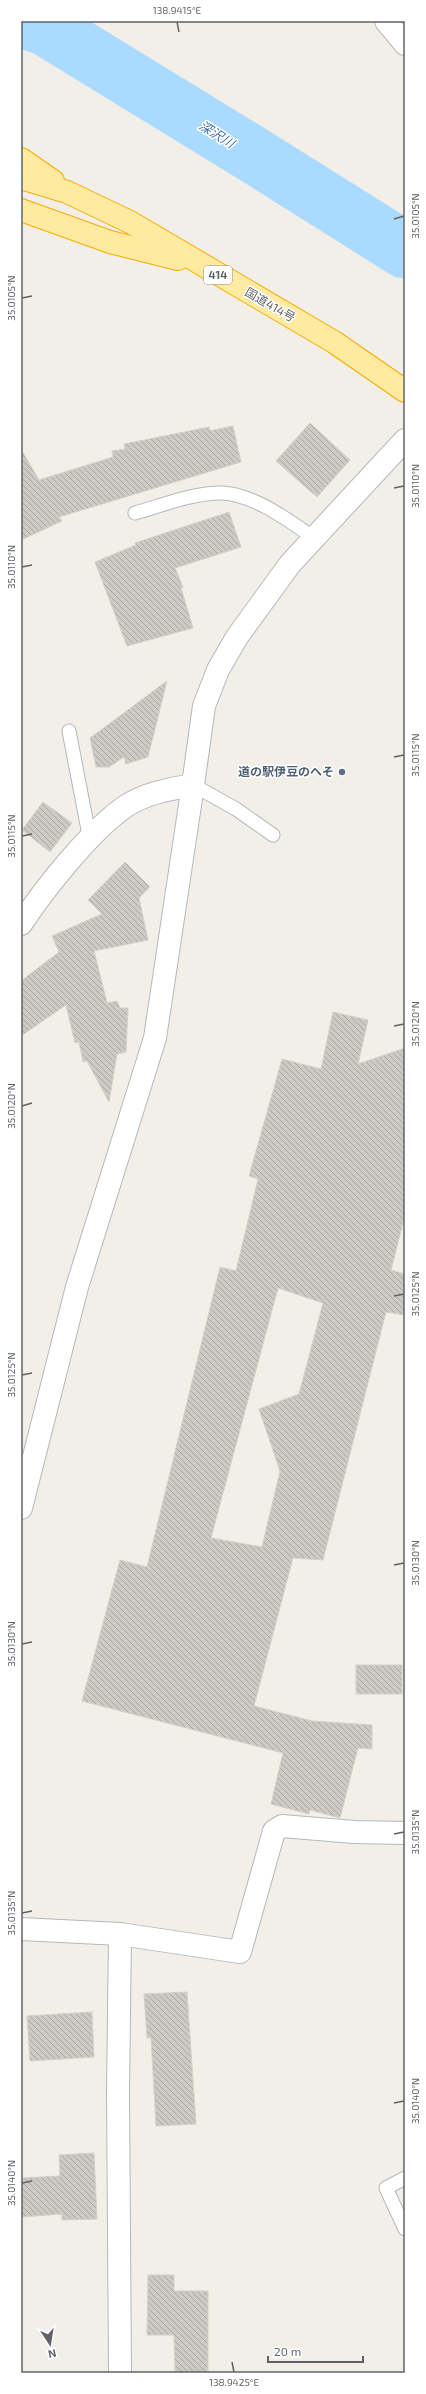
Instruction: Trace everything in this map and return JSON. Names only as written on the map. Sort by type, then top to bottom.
[{"type":"highway","name":"414","points":[[21,159],[67,192]]},
{"type":"highway","name":"国道414号","points":[[21,178],[67,192],[130,222],[197,263],[334,342],[405,391]]},
{"type":"highway","name":"414","points":[[21,210],[110,242],[197,263]]},
{"type":"street","points":[[386,21],[405,44]]},
{"type":"street","points":[[21,1508],[77,1287],[155,1038],[204,706],[218,670],[237,636],[285,570],[405,440]]},
{"type":"street","points":[[21,924],[37,900],[98,830],[127,806],[162,790],[193,785]]},
{"type":"street","points":[[21,1929],[120,1934],[240,1952],[274,1831],[282,1826],[354,1832],[405,1833]]},
{"type":"street","points":[[120,1934],[118,2092],[120,2373]]},
{"type":"lane","points":[[135,513],[195,496],[220,493],[246,499],[272,510],[314,538]]},
{"type":"lane","points":[[69,731],[90,840]]},
{"type":"lane","points":[[193,785],[236,809],[273,835]]},
{"type":"lane","points":[[405,2178],[386,2188],[405,2229]]},
{"type":"building","points":[[310,423],[350,460],[317,497],[276,461]]},
{"type":"building","points":[[233,426],[241,462],[59,517],[62,521],[21,540],[21,449],[39,480],[113,457],[112,451],[125,449],[124,444],[209,427],[210,431]]},
{"type":"building","points":[[229,512],[241,547],[175,568],[183,587],[181,588],[193,628],[127,646],[95,562],[136,545],[135,543]]},
{"type":"building","points":[[167,681],[148,757],[126,764],[124,757],[109,767],[96,767],[90,738]]},
{"type":"building","points":[[43,802],[72,823],[50,852],[22,830]]},
{"type":"building","points":[[125,862],[150,887],[139,898],[148,940],[94,951],[107,1003],[117,1001],[120,1008],[128,1008],[126,1052],[117,1054],[109,1102],[87,1061],[83,1062],[79,1042],[75,1043],[66,1005],[21,1036],[21,981],[59,952],[52,936],[102,914],[88,900]]},
{"type":"building","points":[[333,1012],[368,1020],[358,1064],[405,1048],[405,1215],[391,1270],[405,1274],[405,1315],[386,1312],[323,1560],[293,1558],[254,1706],[312,1721],[372,1725],[372,1749],[358,1748],[340,1818],[310,1810],[309,1814],[271,1804],[283,1753],[82,1701],[120,1560],[147,1567],[220,1267],[236,1271],[258,1179],[249,1176],[282,1059],[321,1069]],"holes":[[[278,1288],[323,1303],[299,1394],[259,1409],[280,1471],[262,1547],[211,1538]]]},
{"type":"building","points":[[356,1665],[402,1665],[402,1694],[356,1694]]},
{"type":"building","points":[[187,1992],[196,2124],[156,2126],[151,2038],[147,2038],[144,1994]]},
{"type":"building","points":[[92,2012],[94,2057],[30,2061],[27,2016]]},
{"type":"building","points":[[94,2153],[97,2219],[62,2220],[62,2214],[21,2217],[21,2178],[60,2176],[59,2155]]},
{"type":"building","points":[[148,2275],[174,2275],[174,2291],[208,2291],[208,2373],[175,2373],[174,2335],[147,2335]]},
{"type":"waterway","name":"深沢川","points":[[28,21],[45,27],[405,250]]},
{"type":"place","name":"道の駅伊豆のへそ","points":[[342,772]]}]
